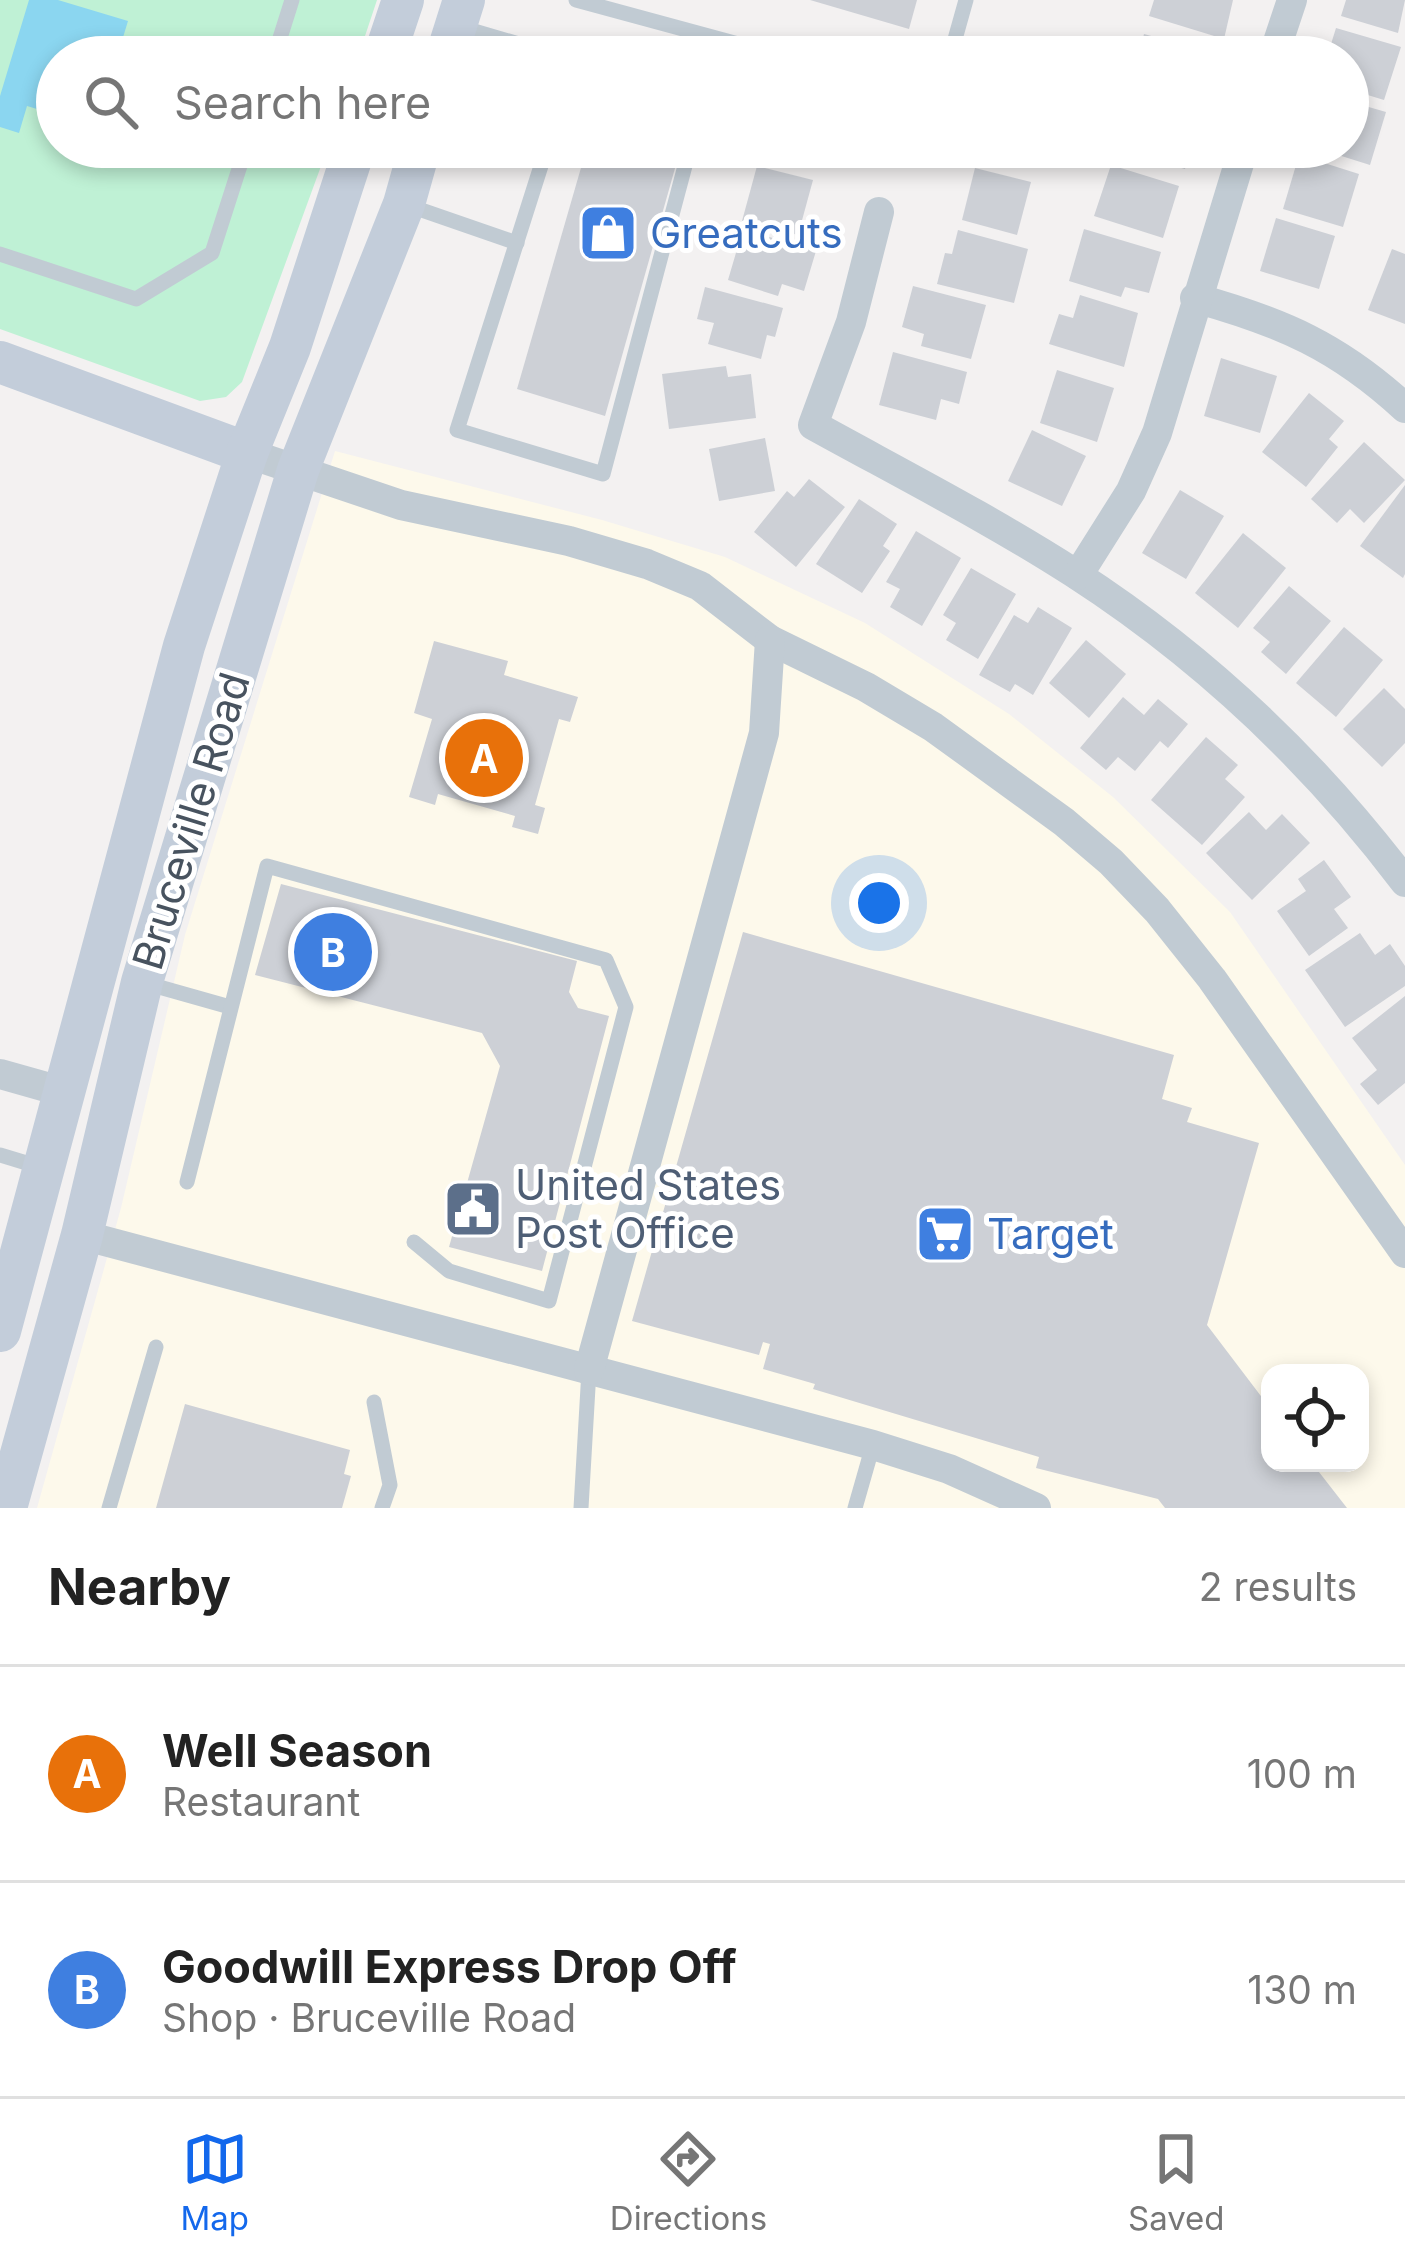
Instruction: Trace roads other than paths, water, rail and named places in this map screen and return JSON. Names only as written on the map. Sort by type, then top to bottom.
[{"type":"main road","points":[[391,36],[403,0]]},
{"type":"main road","name":"Bruceville Road","points":[[0,1330],[184,646],[348,168]]},
{"type":"main road","name":"Bruceville Road","points":[[6,1508],[82,1235],[142,982],[298,470],[414,168]]},
{"type":"main road","points":[[0,362],[248,453]]},
{"type":"main road","points":[[82,1235],[65,1208],[63,1187],[120,951],[118,889]]},
{"type":"street","points":[[1280,36],[1292,0]]},
{"type":"street","points":[[1078,575],[1131,491],[1157,433],[1237,168]]},
{"type":"street","points":[[879,212],[851,322],[813,425],[1078,575],[1163,636],[1278,734],[1348,807],[1405,882]]},
{"type":"street","points":[[1196,298],[1309,336],[1402,400]]},
{"type":"street","points":[[248,453],[401,506],[569,541],[647,564],[700,586],[770,640],[866,687],[933,727],[1112,862],[1213,979],[1405,1253]]},
{"type":"street","points":[[589,1370],[764,734],[770,640]]},
{"type":"street","points":[[0,1073],[64,1092]]},
{"type":"street","points":[[82,1235],[873,1445],[949,1469],[1036,1508]]},
{"type":"lane","points":[[281,36],[292,0]]},
{"type":"lane","points":[[576,0],[709,36]]},
{"type":"lane","points":[[956,36],[966,0]]},
{"type":"lane","points":[[455,28],[485,36]]},
{"type":"lane","points":[[0,254],[136,299],[212,253],[239,168]]},
{"type":"lane","points":[[540,168],[457,430],[604,474],[684,168]]},
{"type":"lane","points":[[404,204],[517,243]]},
{"type":"lane","points":[[187,1182],[267,866],[606,960],[626,1007],[549,1300],[449,1271],[414,1242]]},
{"type":"lane","points":[[142,982],[230,1007]]},
{"type":"lane","points":[[0,1155],[44,1168]]},
{"type":"lane","points":[[109,1508],[156,1347]]},
{"type":"lane","points":[[581,1508],[589,1370]]},
{"type":"lane","points":[[374,1402],[390,1485],[382,1508]]},
{"type":"lane","points":[[855,1508],[873,1445]]},
{"type":"water","points":[[29,0],[58,0],[128,21],[123,36],[36,36],[36,109],[27,106],[19,133],[0,127],[0,96]]},
{"type":"place","name":"Greatcuts","points":[[608,233]]},
{"type":"place","name":"Well Season","points":[[484,758]]},
{"type":"place","name":"Goodwill Express Drop Off","points":[[333,952]]},
{"type":"place","name":"United States Post Office","points":[[473,1209]]},
{"type":"place","name":"Target","points":[[945,1234]]}]
